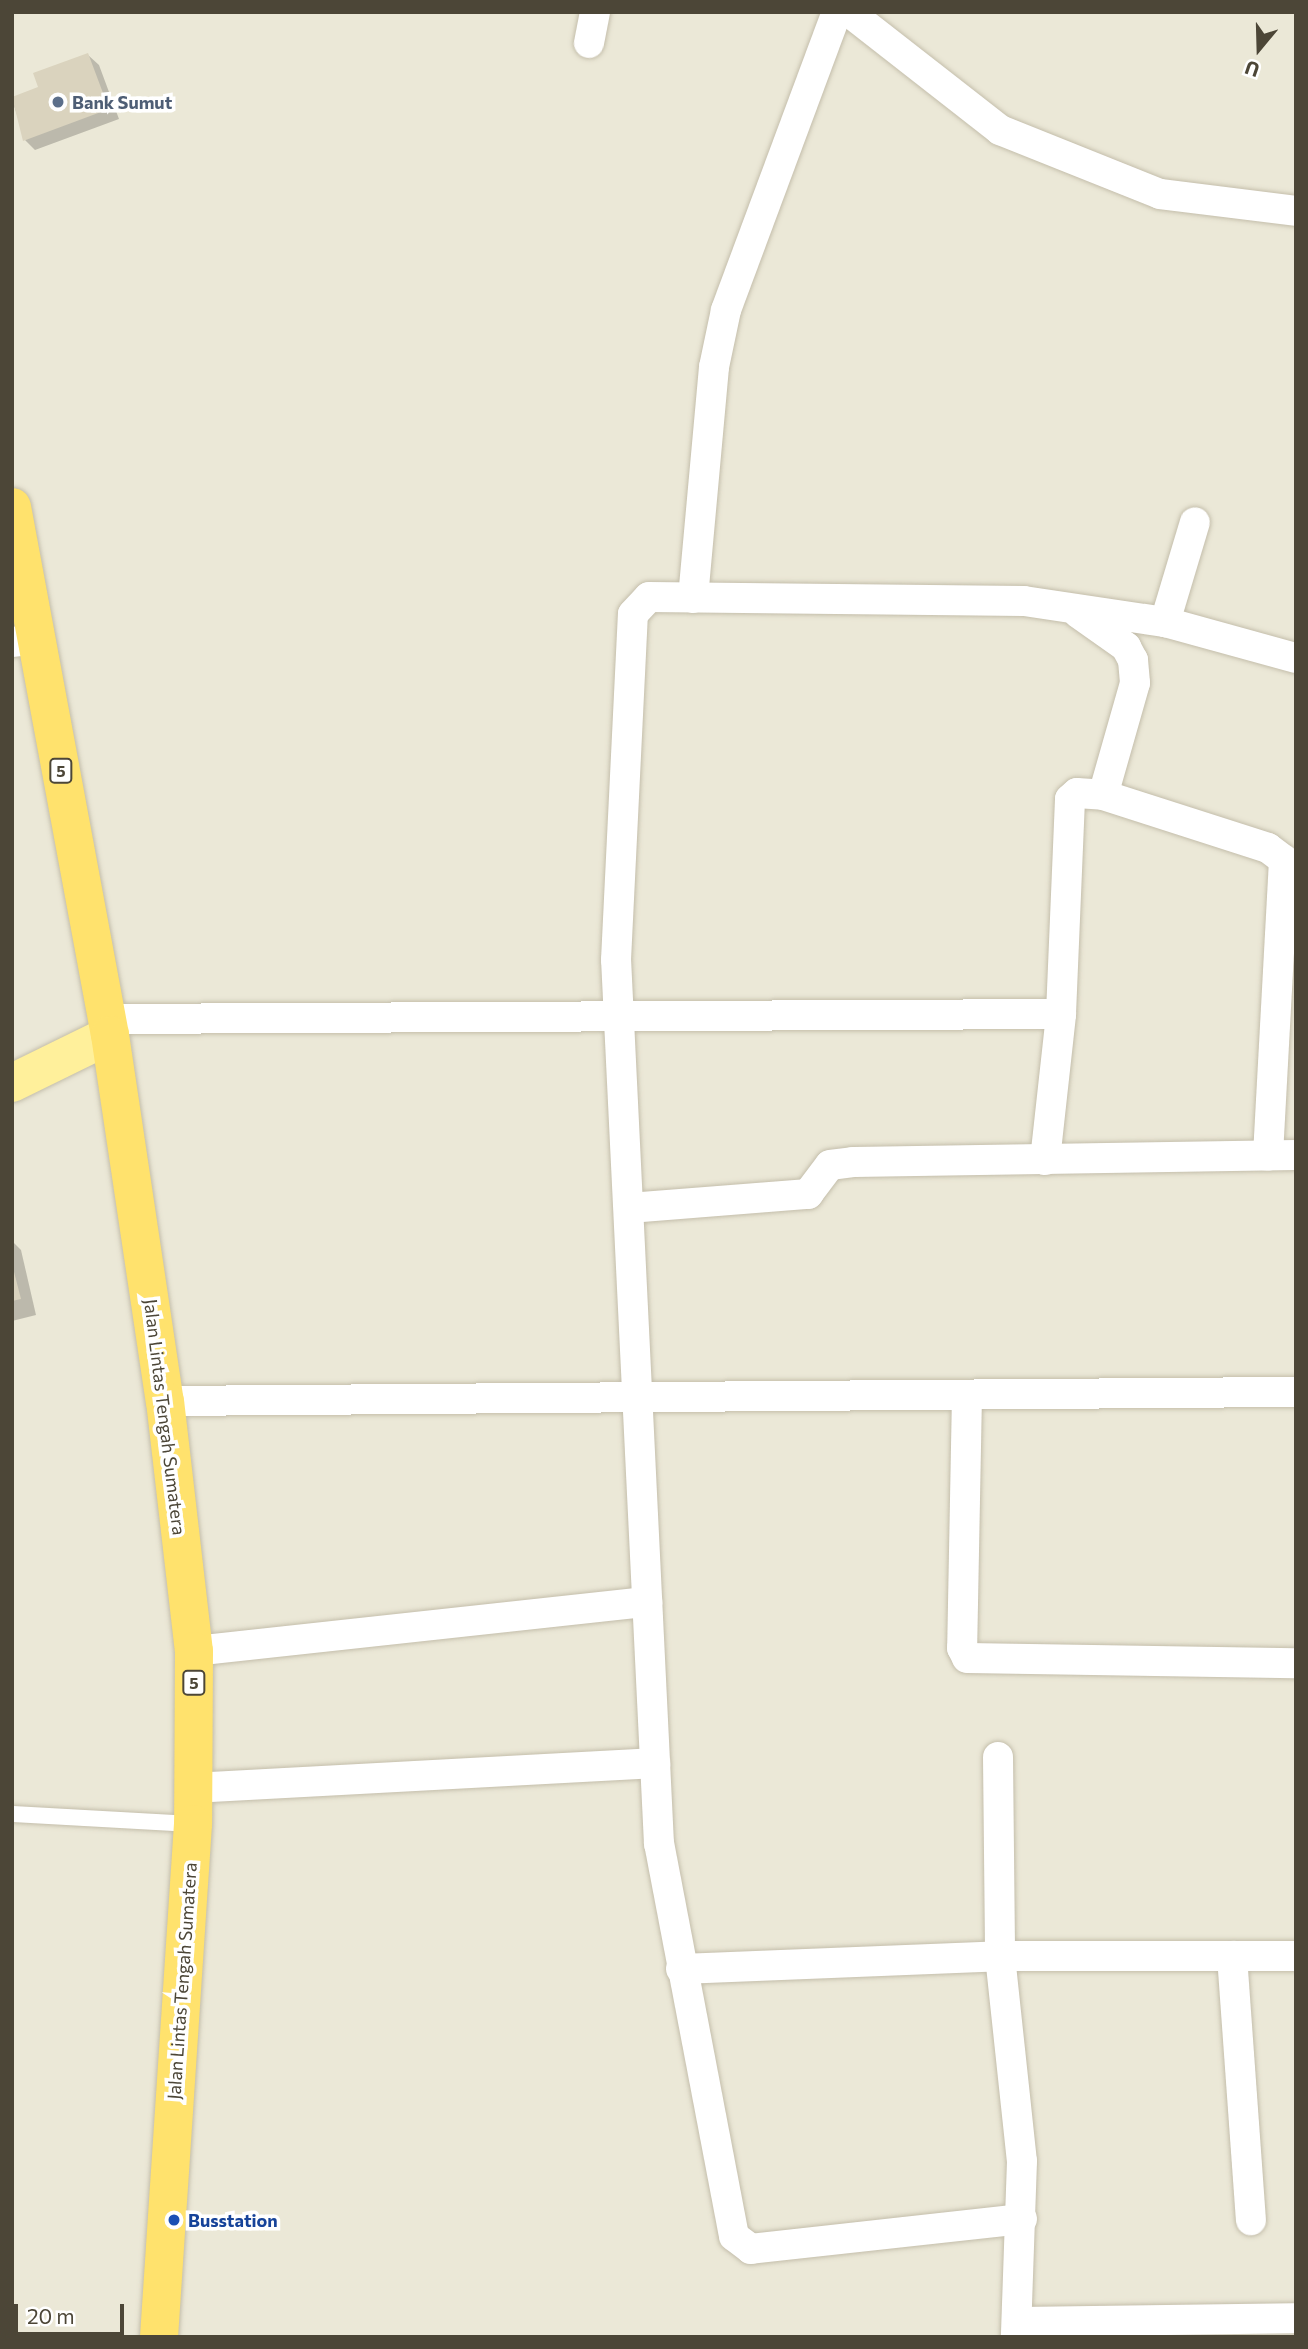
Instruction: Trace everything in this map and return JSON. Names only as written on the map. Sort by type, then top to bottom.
[{"type":"highway","name":"Jalan Lintas Tengah Sumatera","points":[[12,506],[25,640],[108,1027],[165,1401],[194,1651],[193,1806],[159,2337]]},
{"type":"main road","points":[[12,1083],[108,1027]]},
{"type":"street","points":[[589,43],[595,12]]},
{"type":"street","points":[[693,598],[714,367],[726,310],[837,12]]},
{"type":"street","points":[[849,12],[975,114],[1017,137],[1160,194],[1296,211]]},
{"type":"street","points":[[1165,622],[1195,522]]},
{"type":"street","points":[[1022,2219],[741,2247],[663,1887],[619,1012],[633,614],[645,598],[1068,606],[1165,622],[1296,658]]},
{"type":"street","points":[[1068,606],[1126,647],[1133,660],[1135,683],[1103,795]]},
{"type":"street","points":[[629,1208],[808,1194],[827,1167],[841,1163],[1045,1160],[1282,1155],[1284,860],[1268,848],[1103,795],[1070,799],[1061,1014],[1045,1160]]},
{"type":"street","points":[[108,1027],[619,1012],[1061,1014]]},
{"type":"street","points":[[165,1401],[1296,1392]]},
{"type":"street","points":[[967,1395],[967,1658],[1296,1663]]},
{"type":"street","points":[[194,1651],[647,1602]]},
{"type":"street","points":[[998,1757],[1000,1956],[1022,2161],[1017,2329],[1296,2318]]},
{"type":"street","points":[[193,1806],[655,1763]]},
{"type":"street","points":[[681,1969],[1000,1956],[1296,1956]]},
{"type":"street","points":[[1232,1956],[1251,2220]]},
{"type":"lane","points":[[12,1814],[193,1806]]},
{"type":"shaded area","points":[[12,12],[1296,12],[1296,2337],[12,2337]]},
{"type":"building","points":[[88,53],[109,109],[23,141],[12,97],[38,87],[33,73]]},
{"type":"building","points":[[12,1264],[21,1299],[12,1301]]},
{"type":"place","name":"Bank Sumut","points":[[58,102]]},
{"type":"place","name":"Busstation","points":[[174,2220]]}]
